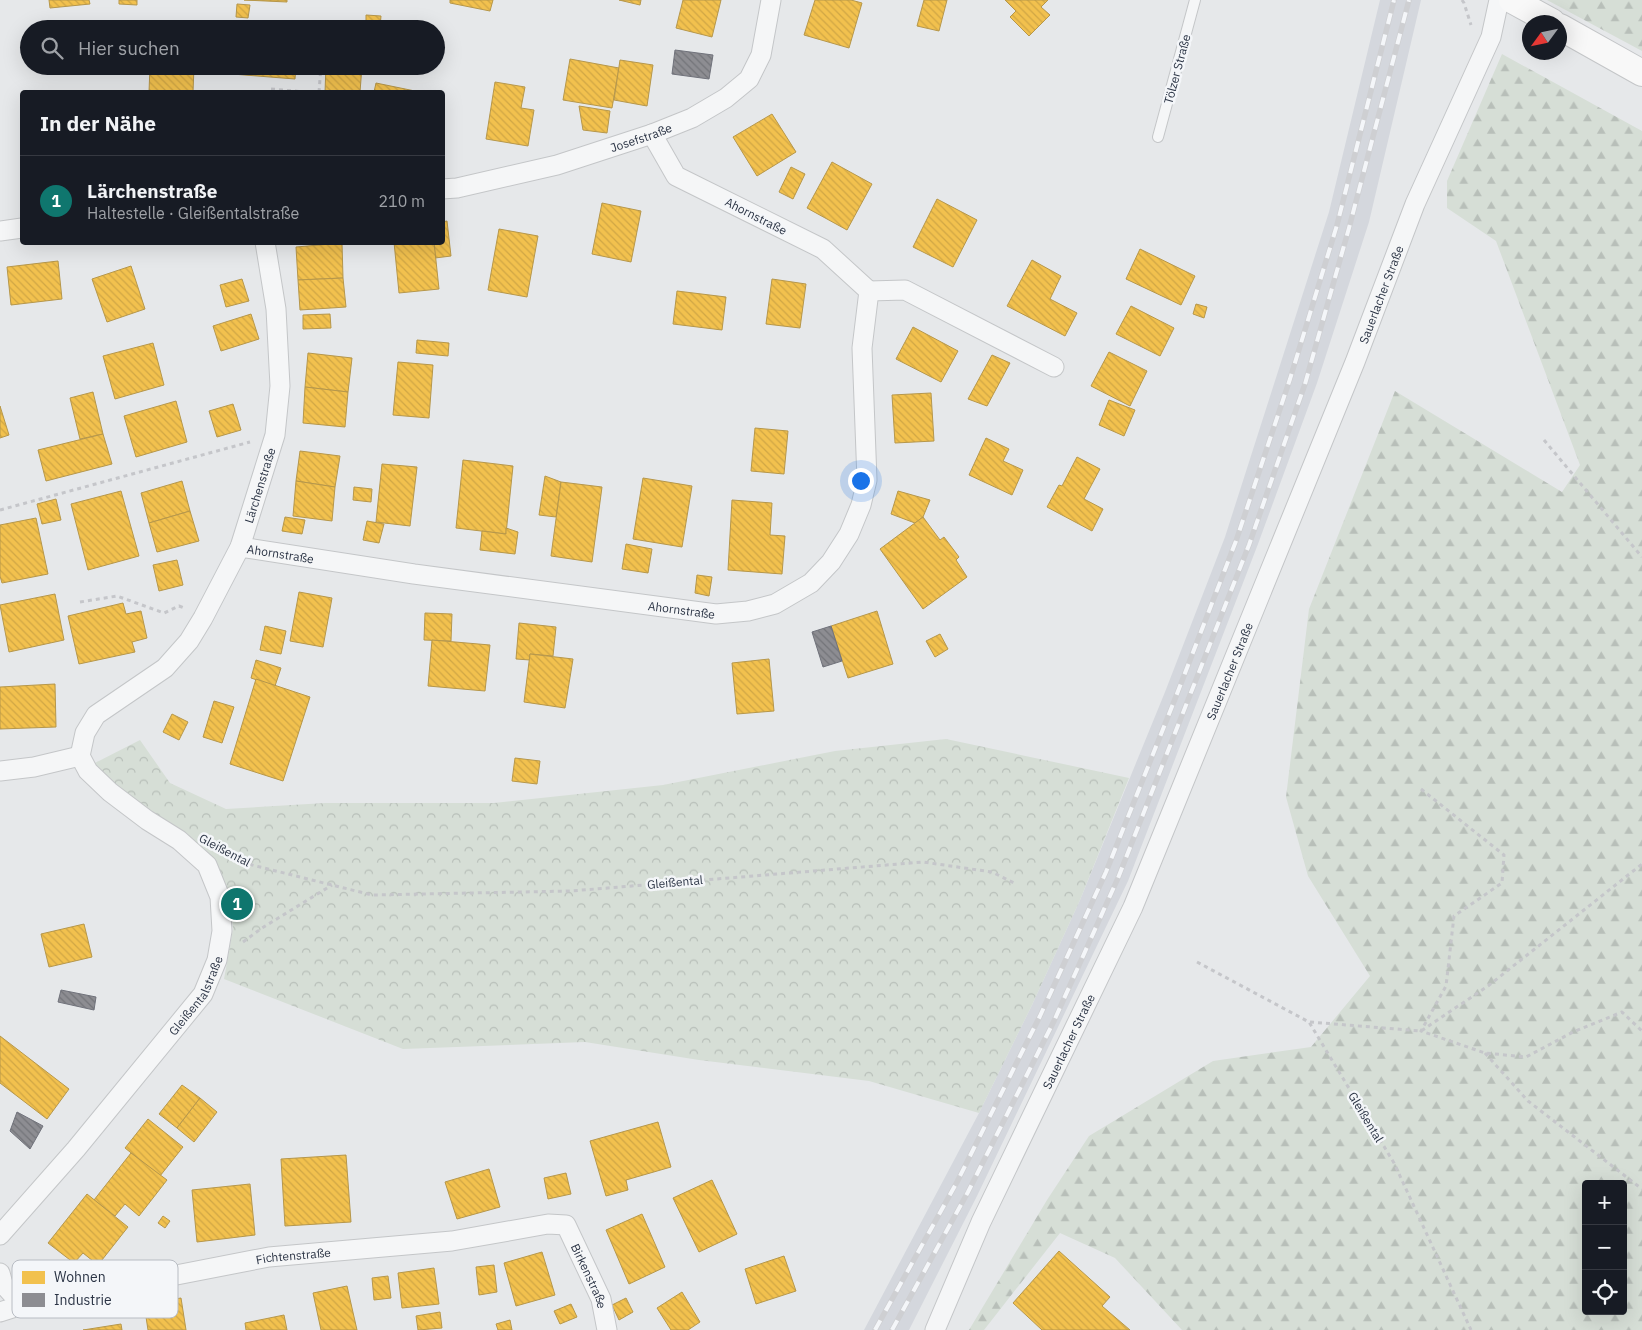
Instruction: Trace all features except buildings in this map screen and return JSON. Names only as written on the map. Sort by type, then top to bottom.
[{"type":"main road","points":[[1512,0],[1539,15]]},
{"type":"main road","points":[[1567,31],[1642,73]]},
{"type":"street","name":"Josefstraße","points":[[445,189],[457,188],[558,165],[652,134],[692,118],[726,98],[749,79],[761,55],[771,0]]},
{"type":"street","name":"Sauerlacher Straße","points":[[935,1330],[981,1222],[1133,907],[1355,362],[1416,204],[1491,37],[1499,0]]},
{"type":"street","name":"Ahornstraße","points":[[240,547],[414,574],[716,614],[748,611],[775,604],[811,583],[831,562],[850,534],[861,505],[867,480],[862,348],[869,291],[823,249],[676,176],[652,134]]},
{"type":"street","points":[[0,231],[20,228]]},
{"type":"street","name":"Lärchenstraße","points":[[80,756],[85,733],[96,715],[165,668],[189,640],[203,618],[240,547],[275,435],[280,386],[276,308],[266,245]]},
{"type":"street","points":[[869,291],[906,290],[1054,367]]},
{"type":"street","points":[[0,770],[34,767],[80,756]]},
{"type":"street","name":"Gleißentalstraße","points":[[0,1235],[76,1149],[203,994],[218,960],[222,931],[220,897],[207,865],[179,840],[147,820],[110,792],[88,771],[80,756]]},
{"type":"street","name":"Fichtenstraße","points":[[178,1275],[269,1257],[452,1242],[548,1224],[566,1225]]},
{"type":"street","name":"Birkenstraße","points":[[566,1225],[601,1299],[607,1330]]},
{"type":"street","points":[[0,1273],[3,1284],[12,1294]]},
{"type":"street","name":"Fichtenstraße","points":[[0,1312],[12,1308]]},
{"type":"lane","name":"Tölzer Straße","points":[[1158,137],[1195,0]]},
{"type":"path","points":[[319,90],[320,75]]},
{"type":"path","points":[[271,89],[282,90]]},
{"type":"path","points":[[0,510],[275,435]]},
{"type":"path","points":[[1544,440],[1642,557]]},
{"type":"path","points":[[80,602],[117,596],[164,614],[179,606],[203,618]]},
{"type":"path","points":[[1421,789],[1504,855],[1502,883],[1454,916],[1446,986],[1421,1031]]},
{"type":"path","name":"Gleißental","points":[[214,844],[252,865],[372,895],[571,892],[923,862],[992,872],[1014,882]]},
{"type":"path","points":[[1421,1031],[1488,986],[1642,864]]},
{"type":"path","points":[[218,960],[262,928],[333,885]]},
{"type":"path","points":[[1197,962],[1309,1022],[1421,1031],[1484,1053],[1526,1057],[1573,1032],[1622,1012],[1642,1031]]},
{"type":"path","name":"Gleißental","points":[[1309,1022],[1394,1163],[1471,1330]]},
{"type":"path","points":[[1484,1053],[1528,1101],[1642,1189]]},
{"type":"shaded area","points":[[1380,0],[1421,0],[1369,222],[1317,383],[1258,544],[1128,881],[977,1196],[909,1330],[864,1330],[979,1113],[1032,1005],[1080,900],[1165,692],[1225,537],[1329,212]]},
{"type":"green space","points":[[1547,0],[1642,0],[1642,51]]},
{"type":"green space","points":[[1502,54],[1642,131],[1642,1330],[1182,1330],[1115,1258],[1060,1233],[984,1330],[969,1330],[1047,1200],[1089,1136],[1213,1061],[1311,1047],[1370,976],[1308,876],[1286,797],[1309,609],[1395,391],[1562,492],[1580,465],[1496,241],[1447,208],[1447,181]]},
{"type":"green space","points":[[946,739],[1129,778],[1080,900],[1032,1005],[979,1113],[869,1081],[699,1060],[585,1042],[403,1049],[224,979],[233,929],[229,891],[212,857],[119,788],[93,764],[140,740],[170,783],[226,809],[325,803],[494,803],[663,785],[835,751]]},
{"type":"railway","points":[[875,1330],[957,1182],[1040,1016],[1106,872],[1175,699],[1236,541],[1290,379],[1337,225],[1394,0]]},
{"type":"railway","points":[[892,1330],[968,1192],[1054,1021],[1118,878],[1249,545],[1305,384],[1349,228],[1409,0]]},
{"type":"place","name":"Lärchenstraße","points":[[237,904]]}]
